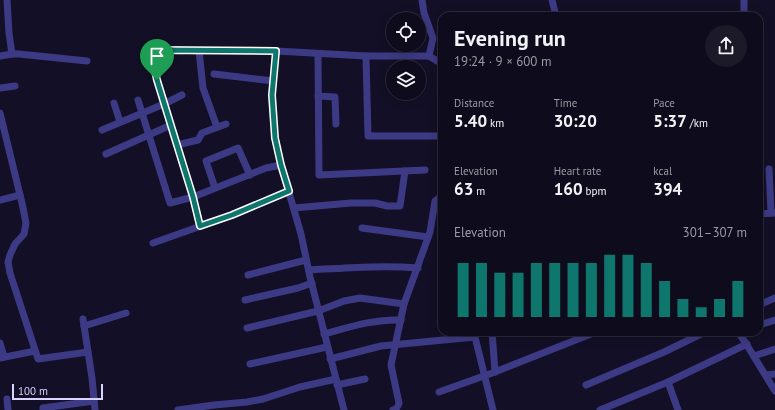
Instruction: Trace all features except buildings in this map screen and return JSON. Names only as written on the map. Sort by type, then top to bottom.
[{"type":"street","points":[[7,0],[12,54]]},
{"type":"street","points":[[422,0],[424,13],[433,38],[429,56]]},
{"type":"street","points":[[552,0],[555,12]]},
{"type":"street","points":[[744,0],[744,12]]},
{"type":"street","points":[[200,226],[193,197],[157,80],[151,54],[154,50],[276,51],[366,56],[429,56],[438,62]]},
{"type":"street","points":[[199,51],[202,88],[217,128]]},
{"type":"street","points":[[276,51],[272,95],[275,138],[281,165],[301,234],[308,270],[342,410]]},
{"type":"street","points":[[0,56],[20,54],[86,61]]},
{"type":"street","points":[[318,54],[319,175],[425,170]]},
{"type":"street","points":[[366,56],[368,136],[438,136]]},
{"type":"street","points":[[214,74],[273,81]]},
{"type":"street","points":[[0,88],[15,86]]},
{"type":"street","points":[[102,130],[182,95]]},
{"type":"street","points":[[318,96],[335,97],[336,124]]},
{"type":"street","points":[[138,100],[170,203],[193,197],[266,168],[281,165]]},
{"type":"street","points":[[114,103],[120,122]]},
{"type":"street","points":[[0,113],[26,223],[24,234],[14,244],[8,262],[10,273],[35,351],[38,359],[88,352]]},
{"type":"street","points":[[177,145],[198,140],[202,133],[226,124]]},
{"type":"street","points":[[106,154],[171,125]]},
{"type":"street","points":[[214,188],[206,160],[238,148],[250,175]]},
{"type":"street","points":[[763,214],[773,213],[769,169]]},
{"type":"street","points":[[294,208],[351,203],[375,203],[387,206],[400,206],[404,171]]},
{"type":"street","points":[[153,242],[232,215],[289,191]]},
{"type":"street","points":[[0,200],[20,195]]},
{"type":"street","points":[[393,410],[396,409],[399,403],[391,365],[404,304],[430,232],[434,201],[438,198]]},
{"type":"street","points":[[362,228],[428,237]]},
{"type":"street","points":[[248,275],[306,260]]},
{"type":"street","points":[[308,270],[396,266],[418,268]]},
{"type":"street","points":[[245,300],[298,288],[312,283]]},
{"type":"street","points":[[247,328],[318,311],[360,298],[404,304]]},
{"type":"street","points":[[763,303],[775,298]]},
{"type":"street","points":[[94,410],[92,378],[83,323],[126,313]]},
{"type":"street","points":[[324,334],[374,321],[390,319],[401,320]]},
{"type":"street","points":[[763,324],[775,320]]},
{"type":"street","points":[[330,359],[381,346],[461,336]]},
{"type":"street","points":[[475,336],[493,410]]},
{"type":"street","points":[[492,336],[495,372]]},
{"type":"street","points":[[439,392],[495,372],[586,336]]},
{"type":"street","points":[[586,385],[664,352],[696,336]]},
{"type":"street","points":[[742,336],[775,391]]},
{"type":"street","points":[[0,343],[2,357],[35,351]]},
{"type":"street","points":[[600,410],[668,382],[747,344]]},
{"type":"street","points":[[250,364],[327,347]]},
{"type":"street","points":[[754,356],[775,349]]},
{"type":"street","points":[[766,376],[775,374]]},
{"type":"street","points":[[178,410],[247,402],[300,387],[365,379]]},
{"type":"street","points":[[668,382],[678,410]]},
{"type":"street","points":[[7,400],[8,410]]},
{"type":"street","points":[[43,410],[43,408],[94,401]]},
{"type":"route","points":[[154,50],[276,51],[272,95],[275,138],[289,191],[232,215],[200,226],[193,197],[157,80],[151,54],[154,50]]}]
